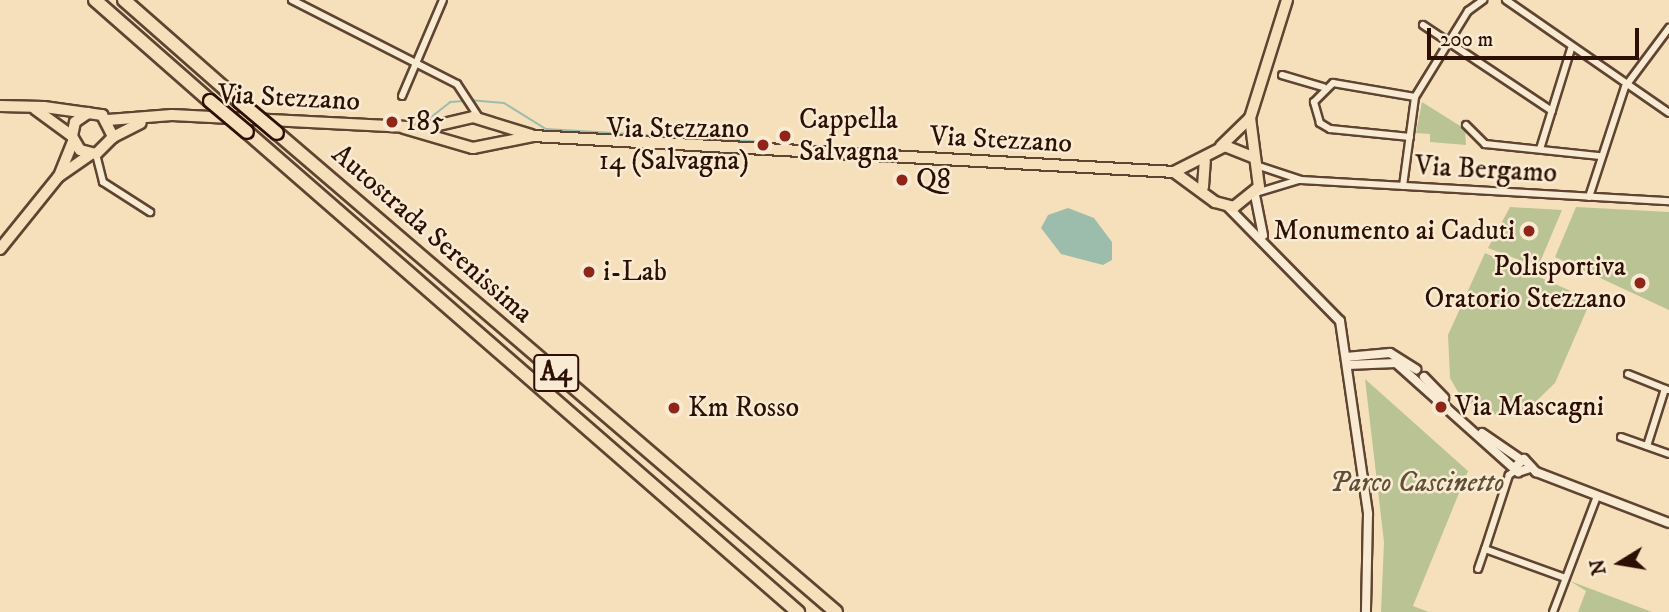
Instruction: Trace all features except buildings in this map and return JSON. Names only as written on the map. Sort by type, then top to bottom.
[{"type":"highway","name":"Autostrada Serenissima","points":[[95,0],[799,612]]},
{"type":"highway","name":"Autostrada Serenissima","points":[[126,1],[277,134],[836,612]]},
{"type":"main road","name":"Via Stezzano","points":[[1257,162],[1250,118],[1287,0]]},
{"type":"main road","name":"Via Stezzano","points":[[0,106],[88,113],[108,120],[172,115],[404,128],[458,139],[478,147],[533,135]]},
{"type":"main road","points":[[31,107],[94,154]]},
{"type":"main road","points":[[0,249],[58,177],[73,138],[75,122],[88,113]]},
{"type":"main road","name":"Via Stezzano","points":[[58,177],[94,154],[113,137],[172,115]]},
{"type":"main road","name":"Via Stezzano","points":[[404,128],[481,119],[533,135],[1174,172],[1205,160],[1250,118]]},
{"type":"main road","points":[[478,147],[488,132],[481,119]]},
{"type":"main road","points":[[108,120],[113,137]]},
{"type":"main road","points":[[458,139],[461,121]]},
{"type":"main road","points":[[1219,148],[1236,146],[1257,162],[1256,194],[1227,206]]},
{"type":"main road","points":[[1202,187],[1205,160]]},
{"type":"main road","name":"Via Stezzano","points":[[1174,172],[1202,187],[1227,206]]},
{"type":"street","points":[[292,0],[457,84],[468,104],[481,119]]},
{"type":"street","points":[[402,96],[443,0]]},
{"type":"street","points":[[1403,186],[1415,97],[1468,11],[1483,0]]},
{"type":"street","points":[[1506,0],[1625,87],[1669,113]]},
{"type":"street","points":[[1423,26],[1552,111]]},
{"type":"street","points":[[1589,197],[1600,156],[1625,87],[1669,28]]},
{"type":"street","points":[[1540,149],[1571,49]]},
{"type":"street","points":[[1282,75],[1323,87],[1333,83],[1415,97]]},
{"type":"street","points":[[1323,87],[1315,113],[1330,129],[1410,137]]},
{"type":"street","points":[[461,121],[468,104]]},
{"type":"street","points":[[1466,125],[1485,144],[1600,156]]},
{"type":"street","points":[[94,154],[103,182],[150,212]]},
{"type":"street","name":"Via Bergamo","points":[[1257,162],[1301,180],[1669,201]]},
{"type":"street","name":"Via Bergamo","points":[[1256,194],[1301,180]]},
{"type":"street","points":[[1256,194],[1255,219],[1269,244]]},
{"type":"street","points":[[1227,206],[1269,244],[1334,311],[1347,361],[1368,514],[1366,612]]},
{"type":"street","points":[[1347,361],[1390,353],[1416,369],[1515,468]]},
{"type":"street","points":[[1347,361],[1391,361],[1515,468],[1530,468],[1669,523]]},
{"type":"street","points":[[1413,381],[1416,369]]},
{"type":"street","points":[[1628,374],[1667,390],[1647,446]]},
{"type":"street","points":[[1413,381],[1424,377]]},
{"type":"street","points":[[1621,437],[1669,454]]},
{"type":"street","points":[[1478,569],[1495,510],[1515,468]]},
{"type":"street","points":[[1553,612],[1597,496]]},
{"type":"street","points":[[1485,549],[1565,578]]},
{"type":"green space","points":[[1422,102],[1465,129],[1466,145],[1430,142],[1430,134],[1416,133]]},
{"type":"green space","points":[[1510,207],[1562,210],[1538,267],[1488,248]]},
{"type":"green space","name":"Polisportiva Oratorio Stezzano","points":[[1576,207],[1669,212],[1669,310],[1555,257]]},
{"type":"green space","points":[[1485,253],[1591,300],[1555,383],[1524,413],[1501,416],[1479,409],[1461,397],[1450,378],[1448,335]]},
{"type":"green space","name":"Parco Cascinetto","points":[[1365,379],[1468,471],[1413,606],[1429,612],[1381,612],[1384,542]]},
{"type":"green space","points":[[1570,581],[1652,612],[1578,612],[1586,591]]},
{"type":"shaded area","points":[[1068,208],[1094,218],[1112,242],[1112,260],[1103,265],[1061,254],[1041,228],[1048,215]]},
{"type":"waterway","points":[[469,100],[504,103],[546,129],[762,142]]},
{"type":"waterway","points":[[426,121],[450,102],[464,101]]},
{"type":"place","name":"185","points":[[392,122]]},
{"type":"place","name":"Cappella Salvagna","points":[[785,136]]},
{"type":"place","name":"Via Stezzano 14 (Salvagna)","points":[[763,145]]},
{"type":"place","name":"Q8","points":[[902,180]]},
{"type":"place","name":"Monumento ai Caduti","points":[[1529,231]]},
{"type":"place","name":"i-Lab","points":[[589,272]]},
{"type":"place","name":"Polisportiva Oratorio Stezzano","points":[[1640,283]]},
{"type":"place","name":"Via Mascagni","points":[[1441,407]]},
{"type":"place","name":"Km Rosso","points":[[674,408]]}]
